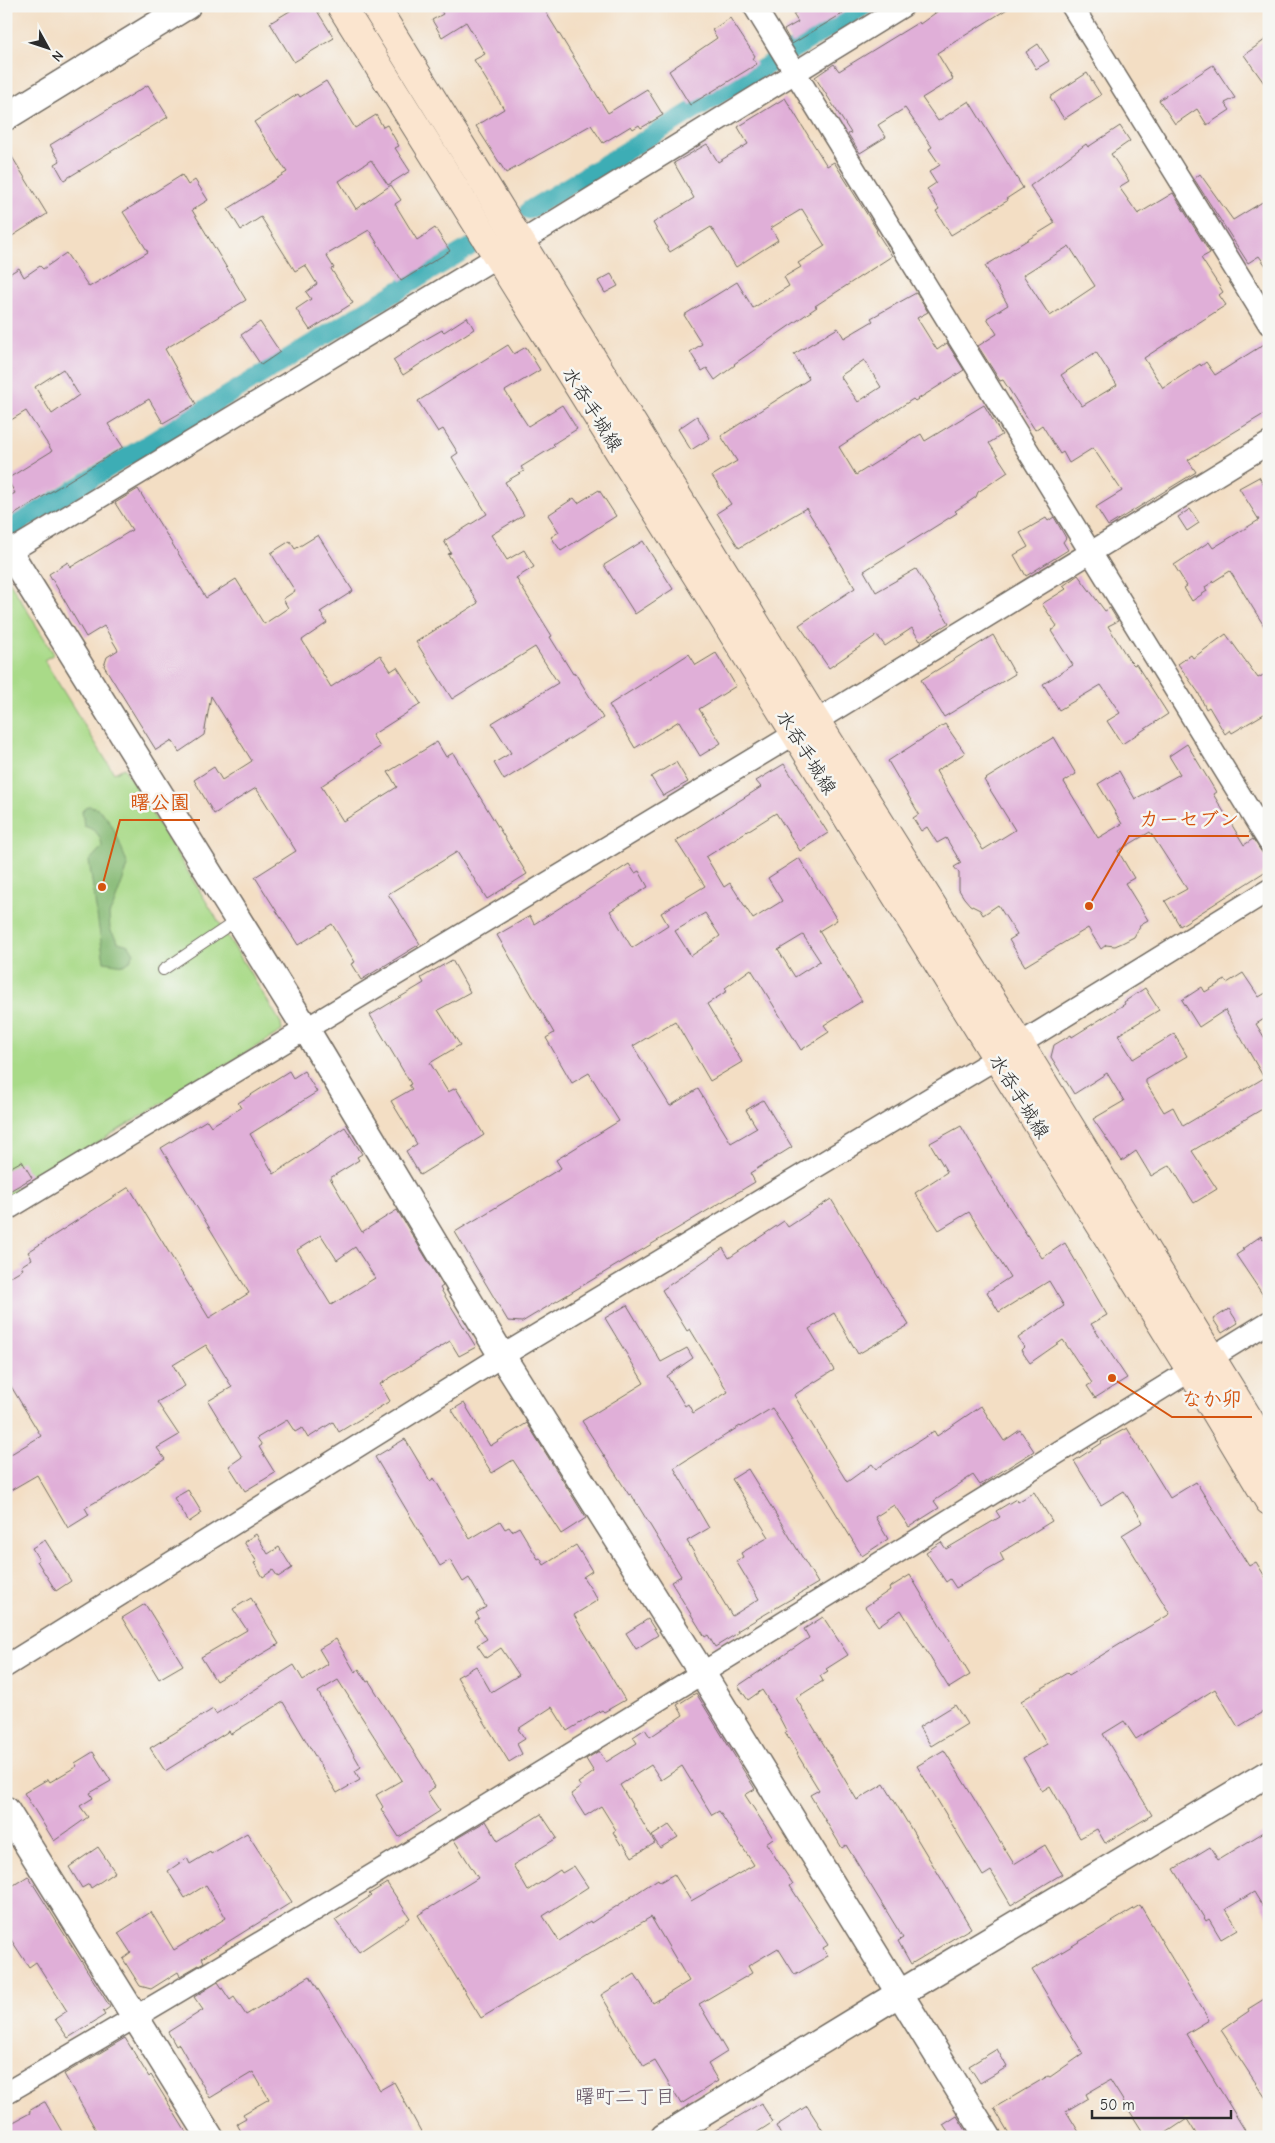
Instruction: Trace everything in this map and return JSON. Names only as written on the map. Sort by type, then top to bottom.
[{"type":"main road","name":"水呑手城線","points":[[341,6],[498,256],[806,726],[1019,1043],[1201,1364],[1269,1501]]},
{"type":"main road","name":"水呑手城線","points":[[375,6],[522,241],[806,726],[997,1058],[1201,1364],[1269,1452]]},
{"type":"street","points":[[6,117],[187,6]]},
{"type":"street","points":[[754,6],[1269,842]]},
{"type":"street","points":[[903,6],[498,256],[7,551],[306,1029],[502,1356],[702,1673],[988,2137]]},
{"type":"street","points":[[1072,6],[1269,324]]},
{"type":"street","points":[[6,1210],[806,726],[1269,443]]},
{"type":"street","points":[[6,1666],[502,1356],[997,1058],[1269,890]]},
{"type":"street","points":[[6,2093],[136,2017],[702,1673],[1269,1322]]},
{"type":"street","points":[[664,2137],[900,1993],[1269,1773]]},
{"type":"street","points":[[6,1810],[210,2137]]},
{"type":"lane","points":[[163,970],[238,920]]},
{"type":"green space","points":[[6,576],[54,654],[44,660],[114,773],[124,768],[281,1023],[282,1031],[6,1198]]},
{"type":"green space","points":[[87,806],[102,812],[108,820],[114,829],[128,866],[109,914],[110,929],[118,942],[129,945],[134,953],[129,962],[124,965],[104,962],[89,861],[102,847],[97,834],[92,829],[84,826],[82,811]]},
{"type":"building","points":[[298,6],[314,6],[334,38],[294,62],[270,23]]},
{"type":"building","points":[[438,6],[542,6],[608,113],[647,89],[663,115],[641,128],[639,125],[633,129],[631,126],[603,143],[591,125],[506,173],[476,126],[504,109],[474,60],[485,54],[466,22],[442,37],[432,20],[443,14]]},
{"type":"building","points":[[806,6],[855,6],[792,44],[784,30],[798,22],[793,14]]},
{"type":"building","points":[[945,6],[1012,6],[937,53],[953,79],[922,98],[938,121],[969,101],[1023,188],[1006,199],[1007,201],[951,235],[936,211],[939,209],[927,189],[936,183],[929,172],[940,165],[929,149],[932,147],[905,108],[878,125],[886,137],[860,153],[848,134],[851,133],[815,77],[834,64],[839,71],[919,22],[920,24]]},
{"type":"building","points":[[730,18],[755,56],[752,58],[757,64],[690,105],[669,71],[717,38],[712,30]]},
{"type":"building","points":[[1269,37],[1269,90],[1244,55]]},
{"type":"building","points":[[1038,44],[1049,61],[1036,69],[1026,52]]},
{"type":"building","points":[[1213,65],[1235,98],[1225,103],[1230,110],[1207,125],[1197,109],[1175,124],[1159,100]]},
{"type":"building","points":[[1087,73],[1101,95],[1064,119],[1050,97]]},
{"type":"building","points":[[326,81],[355,128],[376,115],[383,127],[387,125],[399,146],[395,148],[410,171],[388,185],[371,160],[339,181],[356,209],[391,185],[401,200],[395,204],[417,240],[435,228],[450,251],[401,281],[369,230],[326,255],[334,268],[331,269],[353,303],[310,330],[296,309],[311,299],[306,292],[317,284],[305,265],[295,271],[261,217],[241,230],[228,209],[287,172],[254,122],[298,94],[300,97]]},
{"type":"building","points":[[148,85],[168,117],[64,180],[55,164],[60,161],[50,145]]},
{"type":"building","points":[[785,98],[827,166],[834,162],[892,256],[815,306],[817,307],[734,364],[715,380],[707,368],[702,371],[690,352],[702,344],[684,315],[737,282],[753,308],[789,286],[784,277],[801,267],[798,263],[825,246],[802,209],[771,228],[778,240],[736,267],[711,227],[670,252],[653,223],[694,198],[674,163],[707,144],[718,162],[748,144],[738,127]]},
{"type":"building","points":[[1120,126],[1130,141],[1111,154],[1129,181],[1119,187],[1138,214],[1173,193],[1210,253],[1201,258],[1223,292],[1219,295],[1226,305],[1144,358],[1163,388],[1206,362],[1215,375],[1269,341],[1269,411],[1188,460],[1196,472],[1108,526],[1096,507],[1122,491],[1093,448],[1069,463],[1063,452],[1060,454],[1042,425],[1035,430],[1003,380],[1000,381],[978,346],[997,334],[987,318],[1008,305],[985,266],[1055,223],[1030,186],[1086,144],[1088,147]],"holes":[[[1069,246],[1095,286],[1050,316],[1023,275]],[[1096,352],[1117,385],[1082,406],[1061,375]]]},
{"type":"building","points":[[6,147],[47,214],[6,240]]},
{"type":"building","points":[[1200,174],[1233,220],[1269,198],[1269,270],[1259,256],[1248,263],[1194,179]]},
{"type":"building","points":[[182,175],[188,185],[195,180],[208,200],[192,210],[246,300],[165,349],[196,404],[163,423],[149,399],[108,424],[123,447],[12,516],[6,507],[6,498],[15,493],[7,479],[52,451],[26,411],[6,423],[6,276],[19,268],[24,277],[40,266],[43,269],[66,253],[89,287],[148,252],[123,212]],"holes":[[[63,369],[79,395],[52,414],[35,387]]]},
{"type":"building","points":[[611,274],[618,286],[605,293],[598,281]]},
{"type":"building","points":[[916,293],[928,312],[917,318],[937,350],[947,343],[964,370],[915,401],[913,399],[839,447],[856,475],[921,434],[925,441],[984,405],[1002,435],[989,443],[1008,472],[978,492],[976,497],[955,511],[957,513],[864,571],[876,592],[916,569],[949,623],[920,641],[912,628],[885,646],[877,635],[829,668],[799,625],[855,588],[806,508],[739,548],[717,513],[731,504],[712,476],[737,461],[721,436],[809,379],[794,354],[838,328],[844,338],[873,321],[871,318]],"holes":[[[864,360],[881,387],[858,402],[840,376]]]},
{"type":"building","points":[[467,317],[474,329],[403,375],[393,360],[419,343],[442,330],[444,332]]},
{"type":"building","points":[[260,322],[280,352],[261,365],[241,335]]},
{"type":"building","points":[[508,345],[514,354],[526,347],[540,370],[505,391],[528,426],[562,405],[577,429],[553,444],[555,446],[521,467],[524,471],[505,482],[524,515],[491,535],[507,560],[524,550],[534,567],[516,578],[552,636],[550,637],[603,718],[504,780],[494,763],[511,753],[492,723],[558,683],[535,647],[452,699],[416,642],[478,603],[448,554],[451,553],[444,541],[487,514],[452,457],[458,453],[443,429],[438,432],[418,401]]},
{"type":"building","points":[[697,416],[710,438],[691,450],[678,429]]},
{"type":"building","points":[[1259,477],[1269,494],[1269,634],[1230,571],[1205,587],[1207,591],[1192,601],[1184,588],[1187,586],[1174,565],[1209,542],[1213,548],[1259,520],[1239,488]]},
{"type":"building","points":[[138,489],[206,598],[236,579],[264,624],[288,608],[283,599],[295,591],[271,553],[290,541],[295,549],[318,535],[353,591],[320,612],[327,623],[302,640],[331,687],[380,655],[391,671],[397,667],[421,704],[372,735],[380,747],[321,786],[343,821],[397,787],[388,772],[437,742],[446,757],[453,753],[527,874],[487,899],[457,852],[388,894],[420,944],[361,980],[351,964],[355,962],[332,924],[298,945],[255,877],[296,851],[256,788],[214,814],[194,780],[214,767],[222,780],[252,761],[211,696],[204,735],[179,752],[172,740],[156,750],[104,666],[107,657],[118,650],[104,626],[86,637],[49,574],[68,562],[71,567],[132,530],[115,503]]},
{"type":"building","points":[[599,490],[616,516],[561,551],[551,537],[559,532],[548,515],[574,498],[578,503]]},
{"type":"building","points":[[1190,509],[1199,523],[1187,531],[1178,517]]},
{"type":"building","points":[[1054,517],[1066,538],[1063,542],[1068,550],[1026,576],[1014,555],[1028,547],[1020,533],[1046,518],[1048,521]]},
{"type":"building","points":[[643,541],[673,589],[635,614],[604,565]]},
{"type":"building","points":[[1078,575],[1105,611],[1110,608],[1118,621],[1108,626],[1129,660],[1134,665],[1136,664],[1168,714],[1122,744],[1107,721],[1120,713],[1101,685],[1059,710],[1043,684],[1073,665],[1051,631],[1057,626],[1042,604],[1066,589],[1063,586]]},
{"type":"building","points":[[1226,634],[1258,678],[1269,672],[1269,711],[1232,733],[1230,730],[1225,734],[1209,707],[1206,709],[1198,692],[1178,664],[1191,655],[1193,658]]},
{"type":"building","points":[[993,635],[1015,674],[944,717],[921,680]]},
{"type":"building","points":[[716,653],[736,686],[699,709],[721,743],[700,756],[679,721],[635,748],[609,705],[689,654],[696,665]]},
{"type":"building","points":[[945,724],[965,753],[936,771],[983,850],[1015,830],[984,780],[1054,737],[1076,774],[1064,782],[1098,838],[1122,824],[1098,784],[1119,771],[1135,799],[1180,774],[1169,756],[1187,744],[1216,792],[1213,794],[1244,845],[1253,839],[1269,863],[1266,871],[1180,926],[1165,901],[1187,889],[1150,832],[1118,851],[1134,878],[1125,883],[1148,920],[1141,924],[1134,937],[1115,946],[1106,945],[1101,949],[1088,928],[1025,966],[1009,940],[1017,935],[998,905],[983,915],[980,910],[970,905],[964,898],[959,890],[959,873],[954,867],[961,863],[946,838],[937,843],[927,827],[921,831],[913,818],[919,814],[888,761]]},
{"type":"building","points":[[676,762],[688,782],[663,796],[651,777]]},
{"type":"building","points":[[784,764],[828,833],[800,851],[776,813],[706,857],[724,887],[730,883],[753,919],[782,901],[768,878],[799,858],[837,920],[819,931],[862,1001],[824,1025],[829,1032],[801,1050],[751,969],[725,988],[727,991],[707,1004],[742,1062],[710,1081],[675,1021],[633,1046],[670,1106],[698,1089],[731,1143],[757,1128],[746,1110],[763,1100],[792,1147],[750,1173],[755,1182],[522,1322],[508,1321],[455,1232],[561,1168],[556,1160],[619,1121],[589,1073],[572,1083],[546,1038],[554,1033],[497,935],[530,916],[534,924],[629,864],[635,873],[639,871],[648,887],[610,911],[632,948],[668,925],[661,913],[705,886],[676,841],[761,787],[756,781]],"holes":[[[705,913],[720,936],[691,956],[675,931]],[[803,935],[820,961],[795,977],[778,950]]]},
{"type":"building","points":[[452,960],[470,992],[438,1010],[460,1045],[430,1063],[448,1092],[456,1088],[484,1135],[420,1175],[406,1151],[417,1144],[391,1101],[412,1089],[409,1085],[411,1084],[370,1015],[424,983],[421,978]]},
{"type":"building","points":[[1243,973],[1259,997],[1269,991],[1269,1016],[1256,1024],[1269,1045],[1269,1105],[1192,1151],[1217,1189],[1194,1203],[1170,1165],[1151,1176],[1136,1151],[1122,1161],[1093,1119],[1124,1101],[1107,1073],[1074,1094],[1051,1057],[1054,1045],[1071,1035],[1072,1037],[1125,1004],[1124,1002],[1145,988],[1159,1010],[1118,1035],[1133,1059],[1174,1034],[1187,1056],[1146,1080],[1146,1083],[1164,1112],[1173,1107],[1183,1126],[1264,1078],[1225,1010],[1199,1027],[1182,1000],[1202,987],[1205,992],[1225,980],[1227,983]]},
{"type":"building","points":[[289,1071],[293,1078],[304,1071],[317,1092],[250,1134],[274,1174],[345,1127],[362,1154],[357,1157],[359,1160],[330,1178],[362,1232],[397,1210],[443,1286],[440,1288],[476,1347],[459,1356],[450,1341],[380,1384],[390,1401],[339,1432],[333,1422],[308,1438],[302,1428],[295,1432],[287,1420],[257,1438],[262,1445],[259,1447],[275,1473],[245,1491],[229,1466],[242,1457],[208,1401],[232,1387],[206,1345],[173,1365],[185,1386],[157,1402],[179,1435],[157,1448],[165,1459],[85,1508],[89,1515],[68,1528],[37,1475],[6,1493],[6,1457],[41,1436],[6,1378],[6,1279],[23,1269],[21,1266],[32,1259],[28,1252],[129,1187],[209,1318],[249,1293],[161,1148],[207,1120],[211,1126],[241,1108],[238,1103]],"holes":[[[321,1235],[337,1260],[355,1247],[375,1278],[331,1305],[297,1250]]]},
{"type":"building","points":[[961,1126],[1001,1195],[1042,1258],[1065,1243],[1107,1315],[1091,1324],[1127,1378],[1095,1398],[1087,1386],[1092,1383],[1063,1340],[1030,1363],[1021,1350],[1024,1347],[1018,1338],[1064,1306],[1049,1281],[999,1312],[987,1292],[1010,1277],[969,1212],[939,1230],[915,1193],[947,1172],[930,1143]]},
{"type":"building","points":[[22,1161],[32,1178],[6,1193],[6,1170]]},
{"type":"building","points":[[831,1199],[909,1325],[858,1354],[834,1313],[809,1329],[834,1370],[794,1395],[847,1482],[872,1464],[876,1469],[934,1431],[937,1436],[981,1406],[1004,1441],[1020,1430],[1034,1451],[980,1485],[973,1475],[934,1501],[939,1508],[909,1527],[894,1505],[875,1517],[888,1539],[862,1556],[772,1408],[740,1426],[674,1468],[709,1528],[687,1541],[732,1616],[759,1599],[736,1561],[743,1557],[741,1553],[769,1537],[732,1479],[748,1469],[818,1583],[737,1631],[738,1633],[715,1647],[708,1635],[705,1637],[671,1582],[681,1576],[631,1494],[629,1495],[582,1421],[644,1383],[605,1318],[627,1305],[661,1362],[687,1348],[693,1358],[667,1376],[685,1406],[688,1404],[693,1413],[728,1392],[690,1329],[687,1331],[662,1290],[723,1248],[729,1258],[784,1221],[788,1227]]},
{"type":"building","points":[[1269,1235],[1269,1304],[1236,1255],[1261,1236],[1263,1239]]},
{"type":"building","points":[[1229,1309],[1238,1323],[1222,1333],[1213,1319]]},
{"type":"building","points":[[464,1403],[490,1446],[527,1423],[586,1518],[561,1534],[513,1460],[492,1473],[452,1410]]},
{"type":"building","points":[[1127,1428],[1170,1498],[1196,1482],[1249,1566],[1256,1562],[1269,1583],[1269,1708],[1238,1727],[1215,1689],[1136,1739],[1124,1721],[1103,1734],[1152,1815],[1105,1843],[1097,1829],[1080,1838],[1050,1786],[1042,1791],[1023,1758],[1047,1744],[1021,1701],[1067,1673],[1069,1675],[1170,1614],[1122,1535],[1143,1522],[1124,1491],[1101,1505],[1074,1461],[1101,1442]]},
{"type":"building","points":[[405,1439],[430,1481],[434,1478],[470,1539],[500,1521],[505,1529],[509,1527],[512,1531],[519,1527],[538,1559],[540,1558],[544,1565],[576,1545],[592,1571],[583,1577],[598,1600],[574,1615],[625,1700],[604,1712],[602,1710],[567,1731],[552,1707],[518,1729],[525,1739],[517,1744],[522,1754],[509,1762],[457,1677],[476,1666],[491,1692],[519,1675],[501,1648],[486,1658],[477,1645],[487,1639],[475,1621],[479,1618],[476,1613],[486,1607],[469,1578],[463,1582],[450,1560],[440,1566],[375,1457]]},
{"type":"building","points":[[188,1490],[202,1513],[189,1522],[174,1498]]},
{"type":"building","points":[[1034,1492],[1052,1521],[1000,1553],[1004,1561],[956,1588],[950,1579],[946,1582],[926,1552],[941,1542],[946,1549],[1000,1517],[996,1511],[1016,1499],[1018,1502]]},
{"type":"building","points":[[256,1534],[268,1554],[279,1547],[292,1568],[278,1577],[273,1570],[263,1577],[254,1563],[257,1562],[244,1542]]},
{"type":"building","points":[[45,1540],[71,1581],[56,1591],[37,1561],[39,1560],[32,1548]]},
{"type":"building","points":[[910,1575],[970,1675],[949,1688],[901,1610],[878,1626],[865,1607],[890,1590],[889,1588]]},
{"type":"building","points":[[251,1598],[279,1644],[216,1681],[201,1657],[247,1630],[233,1609]]},
{"type":"building","points":[[145,1604],[183,1665],[159,1679],[122,1618]]},
{"type":"building","points":[[823,1617],[848,1655],[826,1669],[828,1671],[820,1676],[823,1681],[796,1698],[857,1800],[884,1784],[971,1928],[911,1964],[898,1941],[903,1938],[846,1845],[842,1848],[810,1795],[819,1790],[785,1733],[787,1732],[778,1715],[762,1690],[748,1700],[738,1686],[809,1638],[804,1629]]},
{"type":"building","points":[[648,1619],[658,1635],[636,1649],[626,1633]]},
{"type":"building","points":[[336,1639],[355,1672],[359,1669],[367,1682],[369,1681],[429,1776],[435,1787],[427,1792],[440,1811],[399,1837],[381,1809],[383,1807],[376,1795],[402,1780],[338,1680],[318,1692],[361,1767],[355,1771],[360,1780],[337,1793],[283,1702],[231,1734],[229,1731],[165,1771],[150,1748],[213,1709],[216,1714],[294,1665],[303,1680],[328,1664],[319,1649]]},
{"type":"building","points":[[696,1693],[755,1789],[745,1795],[773,1838],[766,1843],[793,1884],[790,1886],[828,1945],[823,1948],[828,1956],[795,1975],[778,1948],[748,1966],[752,1973],[699,2004],[727,2052],[708,2064],[718,2081],[681,2104],[655,2061],[644,2067],[601,1995],[635,1974],[653,2003],[689,1981],[651,1917],[481,2018],[418,1915],[478,1878],[454,1840],[486,1821],[498,1841],[541,1814],[557,1838],[513,1865],[528,1891],[560,1870],[562,1873],[574,1866],[588,1887],[543,1916],[559,1941],[590,1921],[591,1923],[658,1879],[660,1882],[674,1874],[691,1901],[754,1865],[719,1811],[712,1815],[682,1766],[661,1780],[651,1765],[620,1785],[655,1843],[632,1857],[613,1832],[616,1830],[601,1806],[585,1816],[571,1794],[581,1787],[578,1783],[594,1772],[586,1759],[599,1751],[606,1762],[637,1743],[633,1737],[645,1729],[650,1737],[683,1715],[677,1705]]},
{"type":"building","points":[[955,1705],[967,1724],[931,1746],[919,1727]]},
{"type":"building","points":[[944,1750],[1014,1864],[1045,1845],[1062,1874],[1011,1905],[991,1871],[983,1876],[917,1766]]},
{"type":"building","points":[[93,1752],[111,1781],[90,1793],[93,1798],[80,1806],[88,1817],[54,1841],[24,1793],[48,1779],[50,1782],[77,1766],[75,1763]]},
{"type":"building","points":[[669,1825],[678,1837],[660,1848],[652,1836]]},
{"type":"building","points":[[1269,1829],[1269,1917],[1254,1892],[1226,1909],[1238,1929],[1221,1939],[1209,1919],[1206,1921],[1174,1869],[1210,1847],[1218,1860]]},
{"type":"building","points":[[247,1833],[292,1902],[202,1958],[204,1962],[180,1976],[178,1972],[151,1989],[140,1986],[123,1959],[131,1953],[118,1933],[151,1912],[174,1950],[226,1918],[206,1885],[185,1898],[168,1871],[187,1858],[190,1864]]},
{"type":"building","points":[[98,1847],[115,1872],[91,1888],[89,1884],[82,1888],[69,1867]]},
{"type":"building","points":[[28,1876],[110,2007],[103,2012],[105,2015],[68,2038],[55,2019],[67,2011],[36,1962],[29,1967],[6,1932],[6,1890]]},
{"type":"building","points":[[387,1883],[410,1918],[359,1952],[335,1920]]},
{"type":"building","points":[[1140,1905],[1209,2020],[1186,2034],[1249,2137],[1198,2137],[1187,2119],[1160,2137],[1146,2137],[1110,2080],[1086,2094],[1088,2098],[1066,2111],[1082,2137],[1011,2137],[994,2108],[1048,2076],[1050,2077],[1083,2054],[1032,1970]]},
{"type":"building","points":[[310,1976],[380,2090],[394,2082],[424,2137],[244,2137],[237,2124],[246,2119],[243,2114],[269,2099],[253,2072],[210,2098],[179,2044],[176,2046],[168,2032],[203,2010],[194,1997],[218,1982],[230,2000],[234,1997],[246,2015]]},
{"type":"building","points":[[1269,1996],[1269,2103],[1221,2030],[1249,2011],[1248,2009]]},
{"type":"building","points":[[125,2038],[149,2077],[151,2075],[189,2137],[100,2137],[64,2074]]},
{"type":"building","points":[[997,2049],[1007,2067],[980,2083],[969,2066]]},
{"type":"building","points":[[44,2102],[65,2137],[6,2137],[6,2126],[30,2113],[29,2111]]},
{"type":"building","points":[[761,2103],[773,2122],[750,2137],[704,2137]]},
{"type":"building","points":[[807,2106],[827,2137],[782,2137],[776,2126]]},
{"type":"building","points":[[957,2116],[970,2137],[951,2137],[943,2125]]},
{"type":"waterway","points":[[529,210],[865,6]]},
{"type":"waterway","points":[[6,531],[468,248]]},
{"type":"place","name":"曙公園","points":[[102,887]]},
{"type":"place","name":"カーセブン","points":[[1089,906]]},
{"type":"place","name":"なか卯","points":[[1112,1378]]},
{"type":"district","name":"曙町二丁目","points":[[625,2096]]}]
